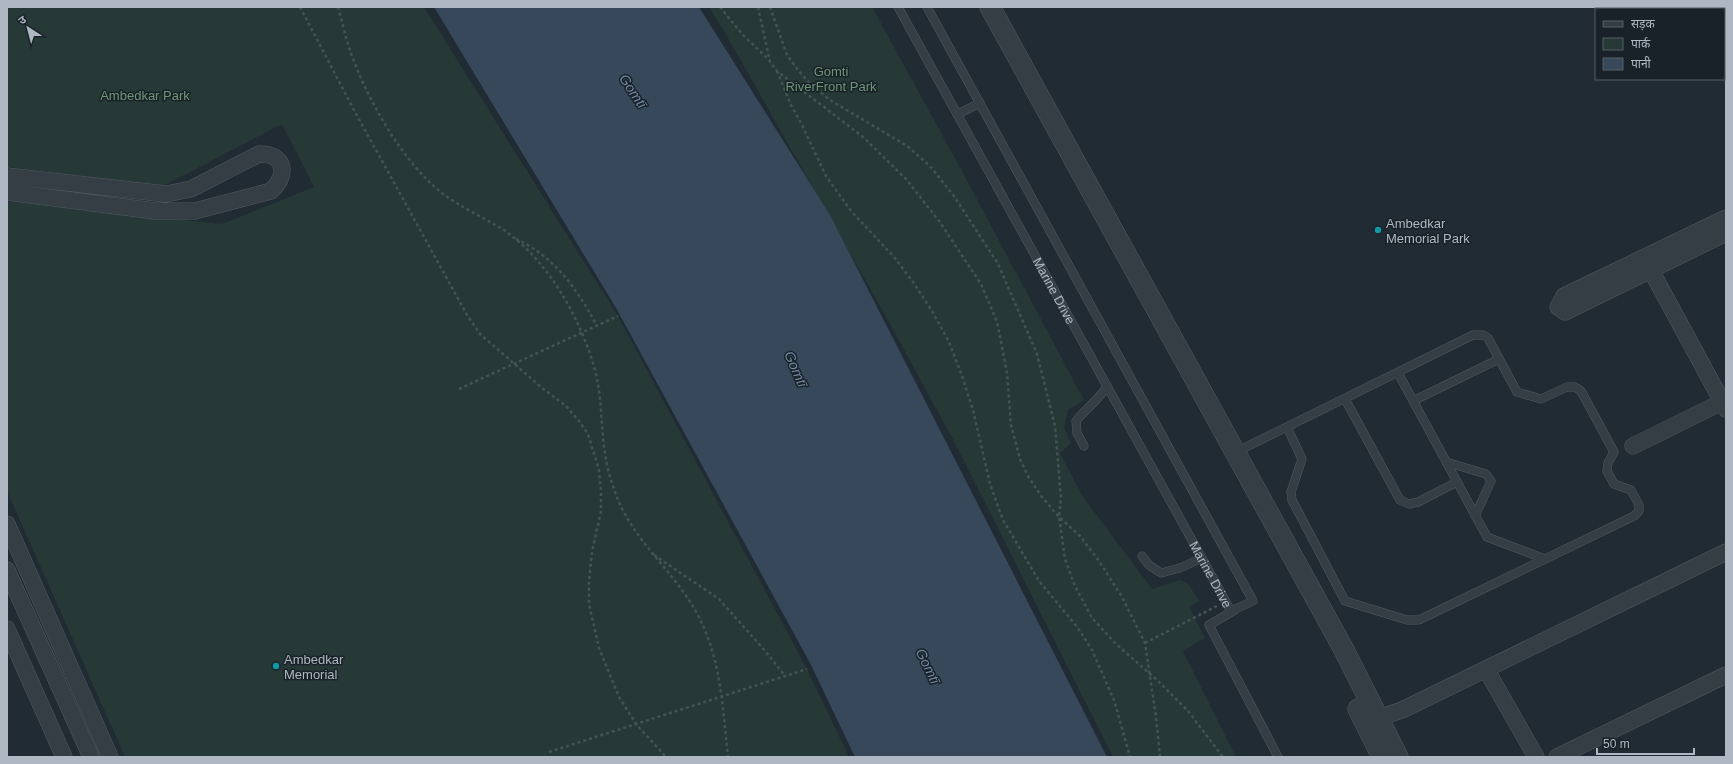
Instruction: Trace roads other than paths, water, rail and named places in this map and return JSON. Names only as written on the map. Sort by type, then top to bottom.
[{"type":"street","points":[[975,7],[1330,653],[1382,757]]},
{"type":"street","points":[[990,7],[1342,648],[1398,757]]},
{"type":"street","points":[[7,176],[166,194],[191,189],[258,154],[269,154],[279,160],[282,169],[282,177],[279,184],[271,191],[194,211],[155,210],[7,192]]},
{"type":"street","points":[[1726,218],[1648,264],[1565,312],[1558,307],[1564,296],[1648,264],[1726,233]]},
{"type":"street","points":[[1633,446],[1724,405],[1648,264]]},
{"type":"street","points":[[7,524],[110,757]]},
{"type":"street","points":[[1378,718],[1402,710],[1726,552]]},
{"type":"street","points":[[7,570],[90,757]]},
{"type":"street","points":[[9,638],[64,757]]},
{"type":"street","points":[[1486,669],[1536,757]]},
{"type":"street","points":[[1557,757],[1726,675]]},
{"type":"lane","name":"Marine Drive","points":[[898,7],[1226,602],[1231,610],[1253,601],[927,7]]},
{"type":"lane","points":[[958,114],[980,103]]},
{"type":"lane","points":[[1235,453],[1287,427],[1398,373],[1473,335],[1483,335],[1488,338],[1517,392],[1541,399],[1567,387],[1575,387],[1581,391],[1614,452],[1608,463],[1607,471],[1614,484],[1630,490],[1639,505],[1639,511],[1634,516],[1418,620],[1406,620],[1345,601],[1292,500],[1291,492],[1302,459],[1287,427]]},
{"type":"lane","points":[[1413,401],[1499,359]]},
{"type":"lane","points":[[1398,373],[1487,537],[1545,559]]},
{"type":"lane","points":[[1084,446],[1077,433],[1076,421],[1085,409],[1101,397],[1108,386]]},
{"type":"lane","points":[[1345,399],[1400,500],[1409,504],[1418,502],[1457,482]]},
{"type":"lane","points":[[1446,462],[1486,474],[1491,481],[1475,516]]},
{"type":"lane","points":[[1142,556],[1149,565],[1161,573],[1180,568],[1202,558]]},
{"type":"lane","points":[[1243,606],[1209,625],[1278,757]]},
{"type":"water","name":"Gomtī","points":[[434,7],[699,7],[830,215],[1107,757],[855,757],[810,663],[616,308]]},
{"type":"place","name":"Ambedkar Memorial Park","points":[[1378,230]]},
{"type":"place","name":"Ambedkar Memorial","points":[[276,666]]},
{"type":"park label","name":"Gomti RiverFront Park","points":[[831,78]]},
{"type":"park label","name":"Ambedkar Park","points":[[145,95]]}]
